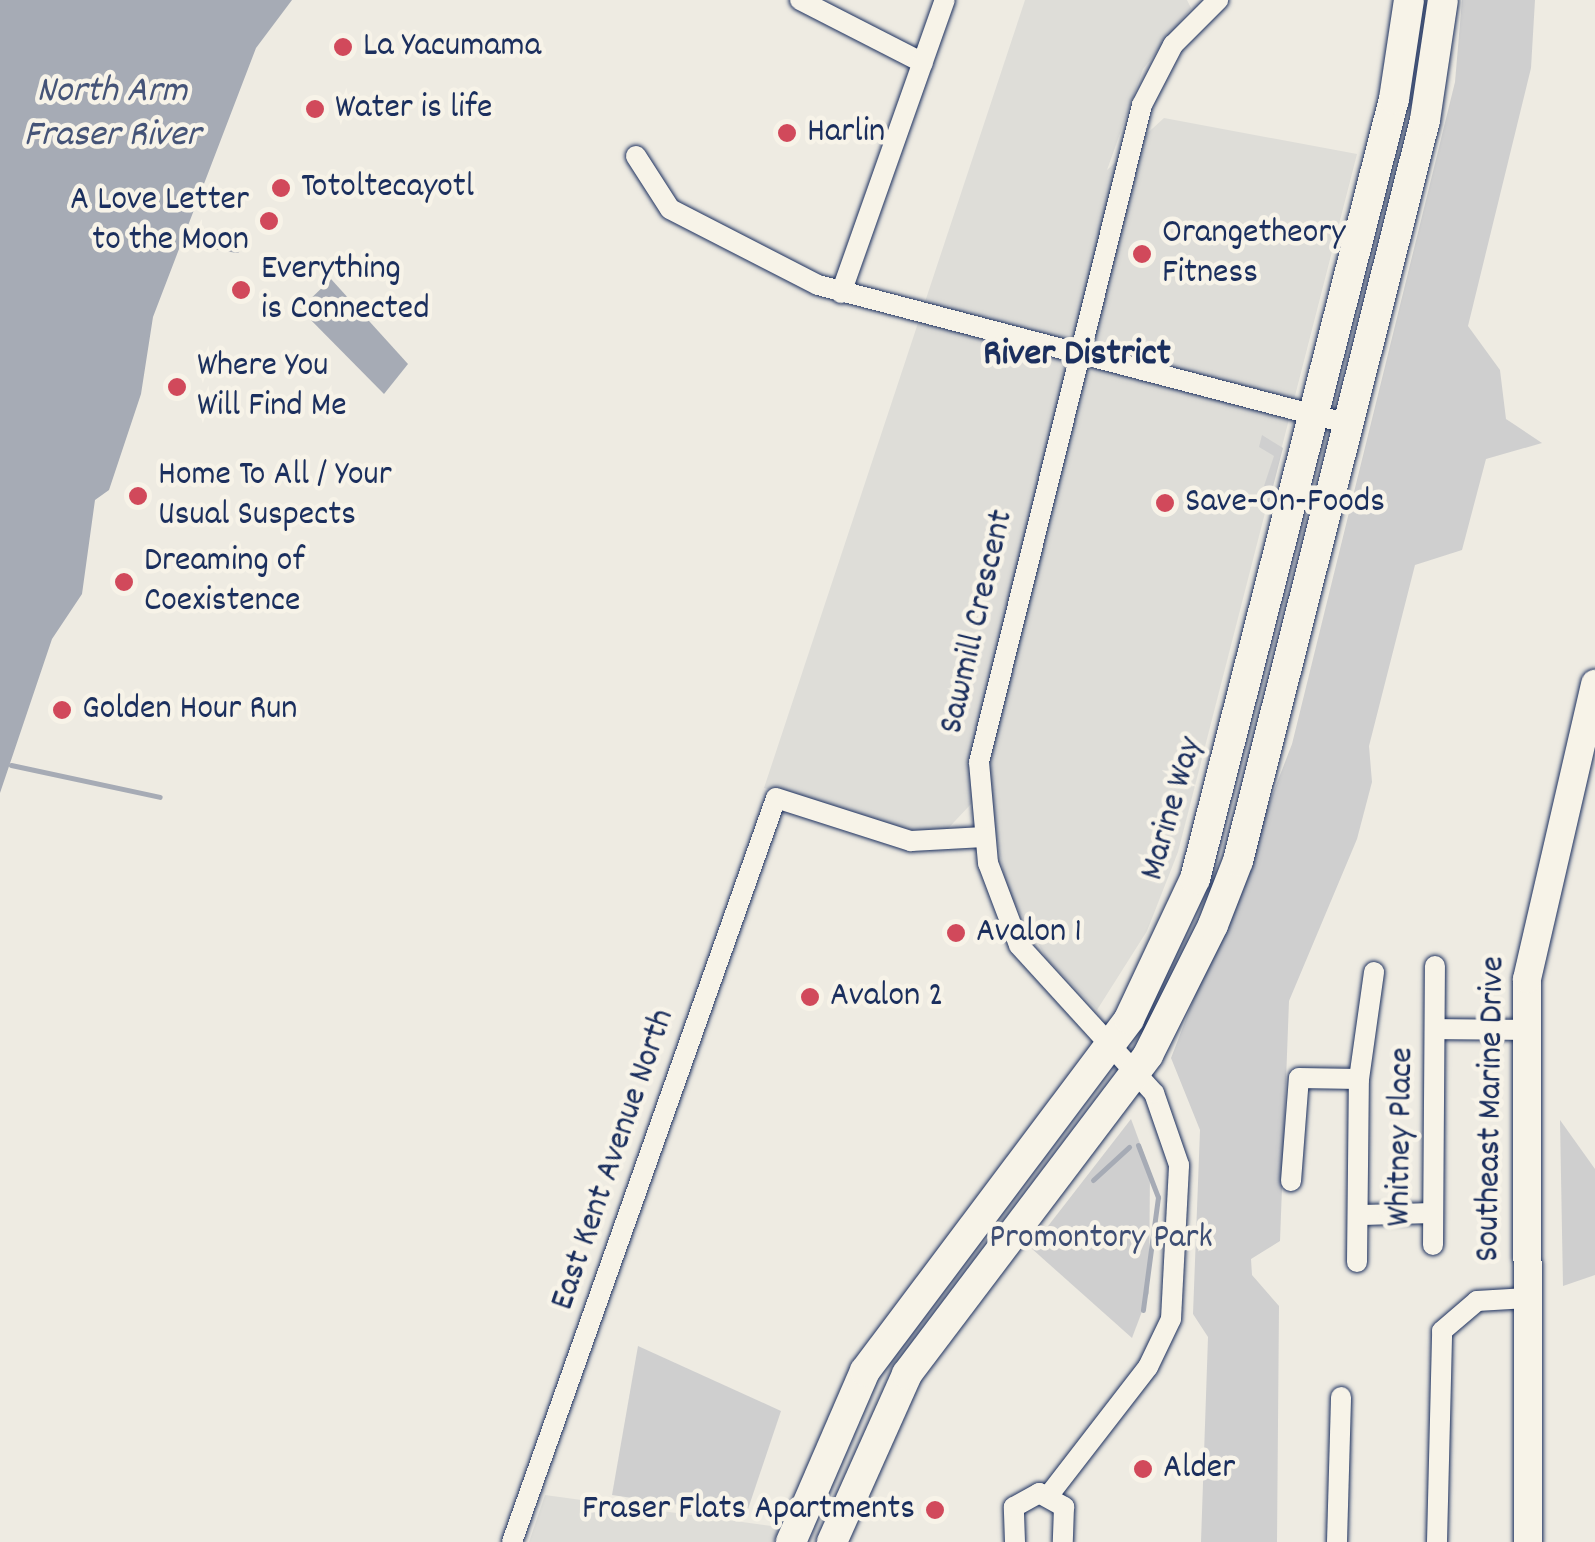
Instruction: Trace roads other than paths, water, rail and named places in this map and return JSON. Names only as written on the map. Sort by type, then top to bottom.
[{"type":"main road","name":"Marine Way","points":[[792,1542],[838,1420],[891,1328],[1110,1048],[1195,879],[1315,416],[1409,0]]},
{"type":"main road","name":"Marine Way","points":[[833,1540],[907,1374],[1135,1073],[1192,976],[1238,860],[1425,120],[1443,0]]},
{"type":"street","points":[[800,0],[923,64]]},
{"type":"street","points":[[840,293],[945,0]]},
{"type":"street","name":"Sawmill Crescent","points":[[1016,1542],[1014,1507],[1048,1495],[1148,1366],[1171,1319],[1179,1165],[1171,1125],[1135,1073],[1018,944],[984,838],[983,730],[1142,105],[1172,45],[1218,0]]},
{"type":"street","points":[[636,156],[670,209],[840,293],[1349,424]]},
{"type":"street","name":"Southeast Marine Drive","points":[[1528,1542],[1525,1030],[1533,928],[1595,684]]},
{"type":"street","name":"East Kent Avenue North","points":[[512,1542],[776,798],[911,841],[984,838]]},
{"type":"street","name":"Whitney Place","points":[[1434,1245],[1435,966]]},
{"type":"street","points":[[1357,1262],[1364,1215],[1359,1079],[1374,972]]},
{"type":"street","name":"Whitney Place","points":[[1435,1028],[1525,1030]]},
{"type":"street","points":[[1291,1181],[1299,1078],[1359,1079]]},
{"type":"street","points":[[1364,1215],[1432,1214]]},
{"type":"street","points":[[1436,1542],[1442,1332],[1477,1300],[1528,1298]]},
{"type":"street","points":[[1337,1542],[1340,1397]]},
{"type":"street","points":[[1048,1495],[1068,1516],[1063,1542]]},
{"type":"water","name":"North Arm Fraser River","points":[[0,0],[292,0],[256,48],[153,317],[141,394],[109,490],[95,500],[82,594],[52,639],[0,793]]},
{"type":"water","points":[[331,279],[408,364],[384,394],[300,309]]},
{"type":"waterway","points":[[202,244],[236,250]]},
{"type":"waterway","points":[[11,765],[160,797]]},
{"type":"waterway","points":[[1138,1145],[1158,1197],[1143,1310]]},
{"type":"waterway","points":[[1093,1180],[1129,1147]]},
{"type":"place","name":"La Yacumama","points":[[343,47]]},
{"type":"place","name":"Water is life","points":[[315,109]]},
{"type":"place","name":"Harlin","points":[[787,133]]},
{"type":"place","name":"Totoltecayotl","points":[[281,188]]},
{"type":"place","name":"A Love Letter to the Moon","points":[[269,221]]},
{"type":"place","name":"Orangetheory Fitness","points":[[1142,254]]},
{"type":"place","name":"Everything is Connected","points":[[241,290]]},
{"type":"place","name":"Where You Will Find Me","points":[[177,387]]},
{"type":"place","name":"Home To All / Your Usual Suspects","points":[[138,496]]},
{"type":"place","name":"Save-On-Foods","points":[[1165,503]]},
{"type":"place","name":"Dreaming of Coexistence","points":[[124,582]]},
{"type":"place","name":"Golden Hour Run","points":[[62,710]]},
{"type":"place","name":"Avalon 1","points":[[956,933]]},
{"type":"place","name":"Avalon 2","points":[[810,997]]},
{"type":"place","name":"Alder","points":[[1143,1469]]},
{"type":"place","name":"Fraser Flats Apartments","points":[[935,1510]]},
{"type":"district","name":"River District","points":[[1077,356]]},
{"type":"park label","name":"Promontory Park","points":[[1101,1239]]}]
